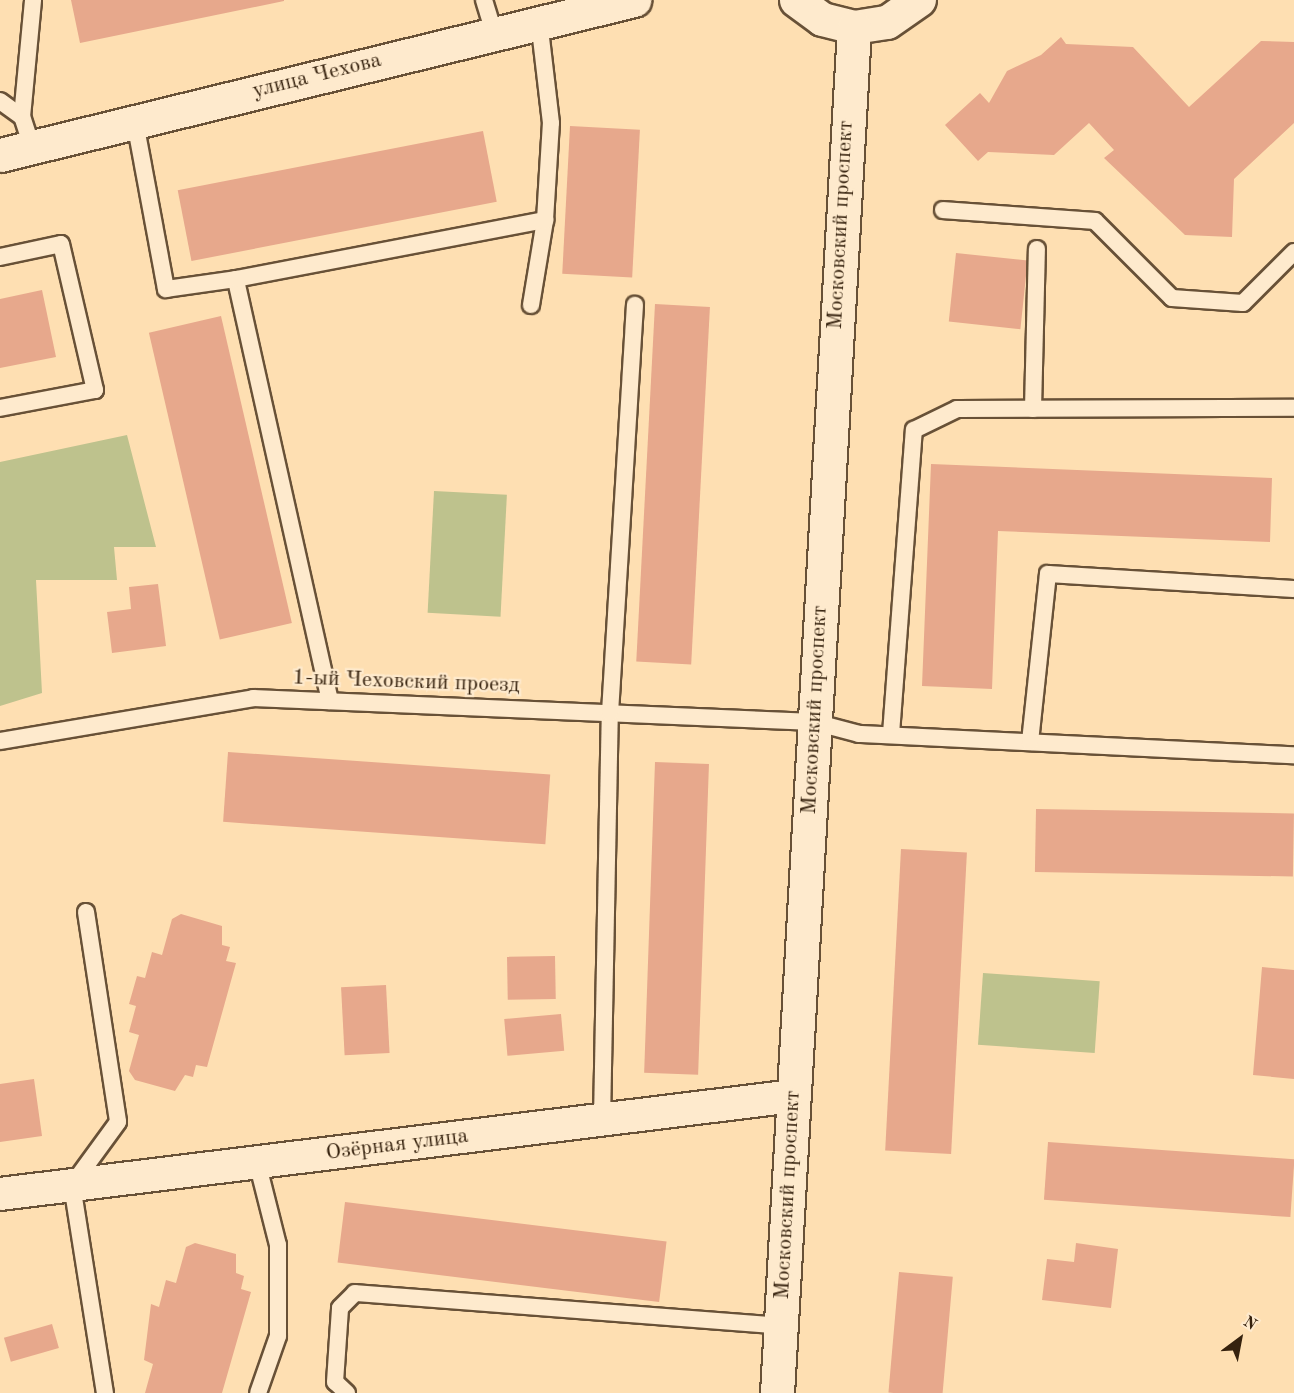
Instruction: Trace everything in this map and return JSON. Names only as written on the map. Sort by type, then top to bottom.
[{"type":"main road","name":"улица Чехова","points":[[0,155],[494,32],[634,0]]},
{"type":"main road","points":[[796,0],[822,19],[854,27],[886,22],[919,0]]},
{"type":"main road","name":"Московский проспект","points":[[777,1393],[854,27]]},
{"type":"street","name":"Озёрная улица","points":[[0,1194],[793,1096]]},
{"type":"lane","points":[[32,147],[22,117],[33,0]]},
{"type":"lane","points":[[484,0],[494,32]]},
{"type":"lane","points":[[531,305],[545,220],[551,123],[539,21]]},
{"type":"lane","points":[[0,101],[22,117]]},
{"type":"lane","points":[[135,122],[166,289],[236,279],[545,220]]},
{"type":"lane","points":[[943,210],[1095,221],[1172,298],[1243,303],[1294,252]]},
{"type":"lane","points":[[0,256],[62,244],[95,390],[0,408]]},
{"type":"lane","points":[[1033,409],[1037,249]]},
{"type":"lane","points":[[236,279],[330,701]]},
{"type":"lane","points":[[602,1120],[610,713],[634,305]]},
{"type":"lane","points":[[891,734],[914,430],[957,409],[1294,408]]},
{"type":"lane","points":[[1030,742],[1048,574],[1294,589]]},
{"type":"lane","name":"1-ый Чеховский проезд","points":[[0,741],[253,698],[814,722],[859,734],[1294,755]]},
{"type":"lane","points":[[86,912],[118,1122],[72,1185],[105,1393]]},
{"type":"lane","points":[[257,1162],[278,1245],[278,1336],[258,1393]]},
{"type":"lane","points":[[347,1393],[335,1382],[340,1308],[355,1293],[781,1326]]},
{"type":"green space","points":[[127,435],[156,547],[114,547],[117,580],[36,580],[42,693],[0,706],[0,462]]},
{"type":"green space","points":[[434,491],[507,495],[501,617],[428,613]]},
{"type":"green space","points":[[983,973],[1100,981],[1095,1053],[978,1045]]},
{"type":"building","points":[[71,0],[284,0],[284,1],[80,43]]},
{"type":"building","points":[[1061,37],[1066,44],[1133,47],[1189,107],[1261,41],[1294,42],[1294,123],[1234,179],[1232,237],[1185,235],[1104,158],[1114,150],[1089,123],[1054,155],[988,152],[978,161],[945,125],[980,93],[989,103],[1007,71],[1041,55]]},
{"type":"building","points":[[570,126],[640,130],[632,277],[562,274]]},
{"type":"building","points":[[483,131],[497,202],[191,261],[178,190]]},
{"type":"building","points":[[956,253],[1028,261],[1020,329],[949,322]]},
{"type":"building","points":[[42,290],[56,357],[0,368],[0,299]]},
{"type":"building","points":[[655,304],[710,307],[691,664],[636,662]]},
{"type":"building","points":[[221,316],[292,623],[220,640],[149,333]]},
{"type":"building","points":[[931,464],[1272,478],[1270,542],[998,531],[992,689],[922,686]]},
{"type":"building","points":[[158,584],[166,646],[112,653],[107,612],[131,609],[129,587]]},
{"type":"building","points":[[228,752],[550,775],[545,844],[223,822]]},
{"type":"building","points":[[655,762],[709,764],[698,1075],[644,1073]]},
{"type":"building","points":[[1036,809],[1294,814],[1293,876],[1035,872]]},
{"type":"building","points":[[901,849],[967,852],[951,1154],[885,1151]]},
{"type":"building","points":[[181,914],[222,926],[222,945],[230,947],[226,961],[236,963],[207,1067],[196,1065],[193,1077],[185,1075],[175,1091],[135,1080],[129,1071],[139,1035],[129,1032],[136,1006],[129,1004],[137,976],[145,978],[152,952],[162,955],[172,919]]},
{"type":"building","points":[[555,956],[556,999],[508,1000],[507,957]]},
{"type":"building","points":[[1262,967],[1294,970],[1294,1079],[1253,1075]]},
{"type":"building","points":[[386,985],[390,1053],[345,1055],[341,987]]},
{"type":"building","points":[[561,1014],[564,1051],[507,1056],[504,1019]]},
{"type":"building","points":[[34,1079],[42,1136],[0,1142],[0,1084]]},
{"type":"building","points":[[1048,1142],[1294,1159],[1290,1217],[1044,1200]]},
{"type":"building","points":[[345,1202],[667,1241],[659,1302],[338,1263]]},
{"type":"building","points":[[195,1243],[236,1254],[236,1273],[244,1276],[241,1289],[251,1292],[222,1393],[145,1393],[153,1364],[144,1360],[151,1304],[159,1307],[166,1280],[176,1283],[186,1247]]},
{"type":"building","points":[[1076,1243],[1118,1249],[1111,1308],[1042,1300],[1047,1259],[1074,1262]]},
{"type":"building","points":[[899,1272],[953,1277],[943,1393],[888,1393]]},
{"type":"building","points":[[52,1324],[59,1348],[11,1362],[4,1338]]}]
